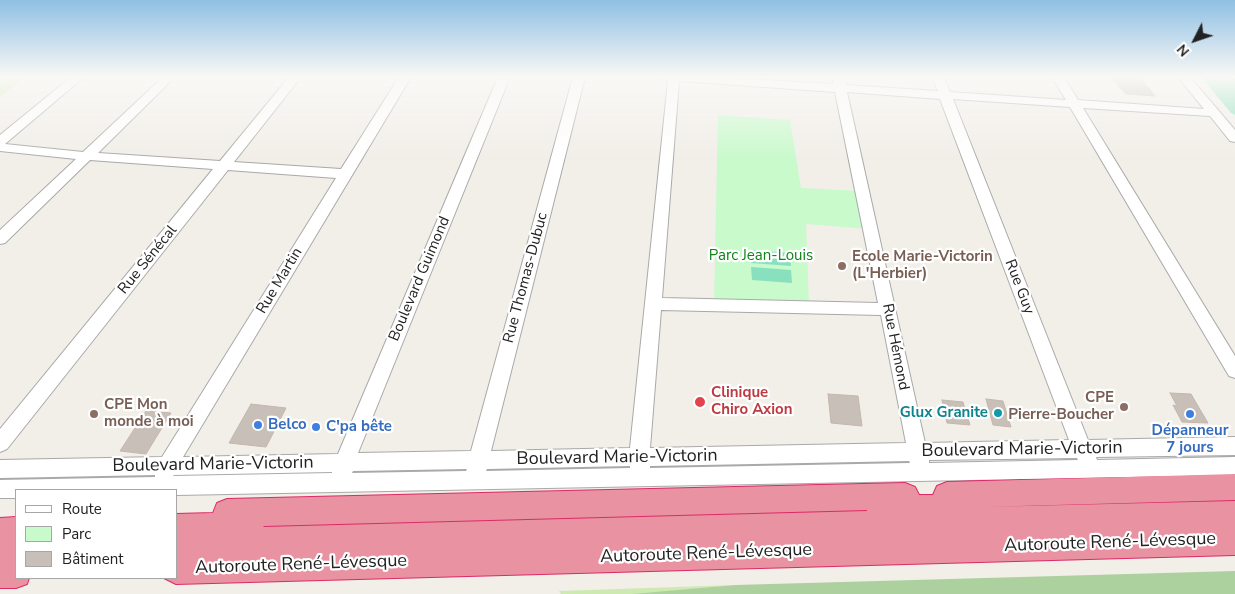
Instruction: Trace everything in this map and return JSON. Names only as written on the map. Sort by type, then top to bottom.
[{"type":"highway","points":[[178,514],[1235,487]]},
{"type":"highway","points":[[178,528],[1235,500]]},
{"type":"highway","name":"Autoroute René-Lévesque","points":[[178,544],[1235,515]]},
{"type":"highway","points":[[0,518],[15,518]]},
{"type":"highway","points":[[0,532],[15,532]]},
{"type":"highway","name":"Autoroute René-Lévesque","points":[[178,569],[1235,540]]},
{"type":"highway","points":[[0,548],[15,548]]},
{"type":"highway","points":[[0,573],[15,573]]},
{"type":"street","points":[[0,140],[44,105]]},
{"type":"street","points":[[0,239],[140,105]]},
{"type":"street","name":"Rue Sénécal","points":[[0,443],[273,105]]},
{"type":"street","name":"Rue Martin","points":[[158,486],[168,466],[388,105]]},
{"type":"street","name":"Boulevard Guimond","points":[[342,473],[493,105]]},
{"type":"street","name":"Rue Thomas-Dubuc","points":[[476,470],[572,105]]},
{"type":"street","points":[[640,467],[672,105]]},
{"type":"street","name":"Rue Hémond","points":[[844,105],[919,462]]},
{"type":"street","name":"Rue Guy","points":[[949,105],[1082,450],[1092,468]]},
{"type":"street","points":[[1074,105],[1235,372]]},
{"type":"street","points":[[1085,105],[1214,113]]},
{"type":"street","points":[[1207,105],[1235,138]]},
{"type":"street","points":[[0,147],[87,156],[346,174]]},
{"type":"street","points":[[654,304],[888,309]]},
{"type":"street","name":"Boulevard Marie-Victorin","points":[[919,462],[1082,450],[1235,446]]},
{"type":"street","name":"Boulevard Marie-Victorin","points":[[0,489],[158,486],[342,473],[476,470],[919,462],[1092,468],[1235,466]]},
{"type":"street","name":"Boulevard Marie-Victorin","points":[[0,469],[168,466],[342,473]]},
{"type":"green space","points":[[1224,105],[1235,105],[1235,115]]},
{"type":"green space","name":"Parc Jean-Louis","points":[[718,115],[790,120],[801,188],[861,191],[869,229],[806,224],[809,304],[714,302]]},
{"type":"green space","points":[[751,250],[790,253],[791,266],[751,263]]},
{"type":"green space","points":[[751,267],[791,270],[792,283],[752,280]]},
{"type":"green space","points":[[1235,571],[1235,594],[632,594],[735,585]]},
{"type":"green space","points":[[735,585],[640,594],[561,594],[559,591]]},
{"type":"building","name":"Dépanneur 7 jours","points":[[1170,393],[1191,394],[1208,423],[1182,422],[1173,405],[1177,406]]},
{"type":"building","points":[[828,394],[858,396],[862,426],[831,423]]},
{"type":"building","name":"Glux Granite","points":[[986,399],[1003,401],[1011,427],[993,425]]},
{"type":"building","points":[[942,400],[963,402],[970,425],[947,423]]},
{"type":"building","name":"Belco","points":[[251,404],[286,408],[266,447],[229,443]]},
{"type":"building","points":[[146,411],[171,413],[146,454],[120,451]]},
{"type":"place","name":"Ecole Marie-Victorin (L'Herbier)","points":[[842,266]]},
{"type":"place","name":"Clinique Chiro Axion","points":[[700,402]]},
{"type":"place","name":"CPE Pierre-Boucher","points":[[1124,407]]},
{"type":"place","name":"Glux Granite","points":[[998,413]]},
{"type":"place","name":"CPE Mon monde à moi","points":[[94,414]]},
{"type":"place","name":"Dépanneur 7 jours","points":[[1190,414]]},
{"type":"place","name":"Belco","points":[[258,425]]},
{"type":"place","name":"C'pa bête","points":[[316,427]]}]
